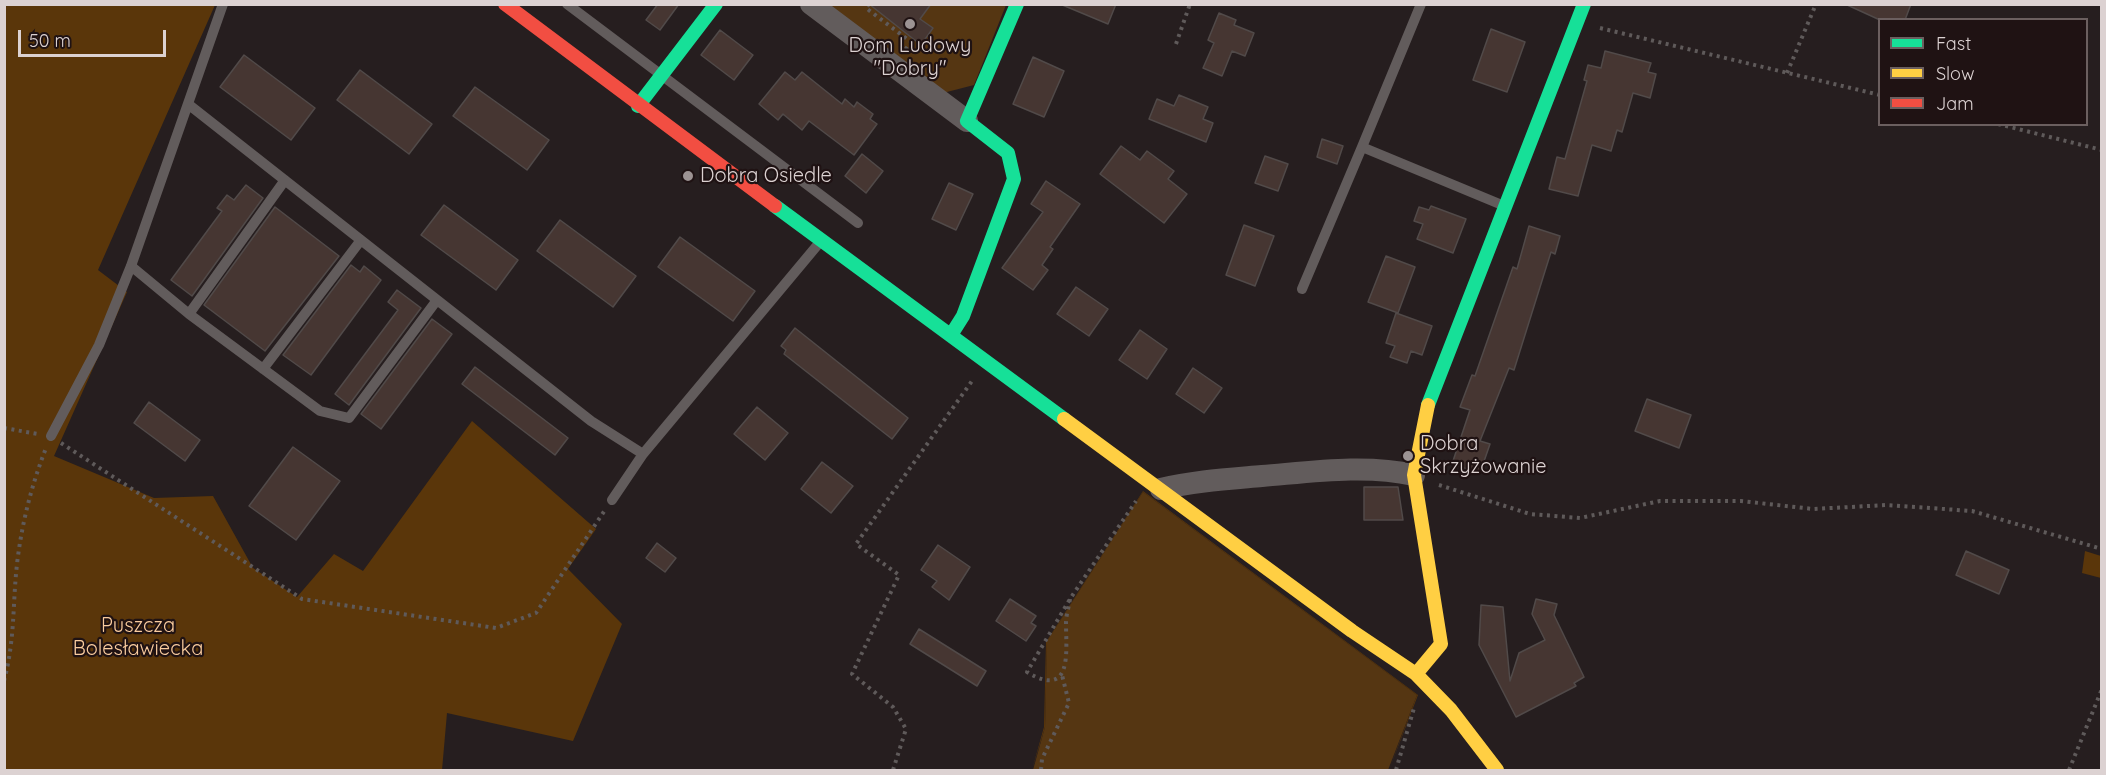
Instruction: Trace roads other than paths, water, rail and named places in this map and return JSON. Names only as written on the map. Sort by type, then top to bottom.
[{"type":"main road","points":[[505,4],[638,106],[823,239],[1352,631],[1416,674],[1451,710],[1497,771]]},
{"type":"main road","points":[[638,106],[716,4]]},
{"type":"main road","points":[[951,335],[963,316],[1014,178],[1008,153],[967,121],[1017,4]]},
{"type":"main road","points":[[1416,674],[1441,644],[1414,475],[1425,413],[1584,4]]},
{"type":"street","points":[[811,4],[967,121]]},
{"type":"street","points":[[1155,485],[1309,472],[1392,470],[1414,475]]},
{"type":"lane","points":[[51,436],[99,345],[131,266],[223,4]]},
{"type":"lane","points":[[567,4],[858,223]]},
{"type":"lane","points":[[1302,290],[1421,4]]},
{"type":"lane","points":[[188,104],[591,421],[643,454]]},
{"type":"lane","points":[[1362,147],[1506,206]]},
{"type":"lane","points":[[189,314],[285,180]]},
{"type":"lane","points":[[612,500],[643,454],[823,239]]},
{"type":"lane","points":[[263,369],[361,240]]},
{"type":"lane","points":[[131,266],[189,314],[320,411],[349,418],[437,300]]},
{"type":"place","name":"Dom Ludowy \"Dobry\"","points":[[910,24]]},
{"type":"place","name":"Dobra Osiedle","points":[[688,176]]},
{"type":"place","name":"Dobra Skrzyżowanie","points":[[1408,456]]},
{"type":"park label","name":"Puszcza Bolesławiecka","points":[[138,638]]}]
